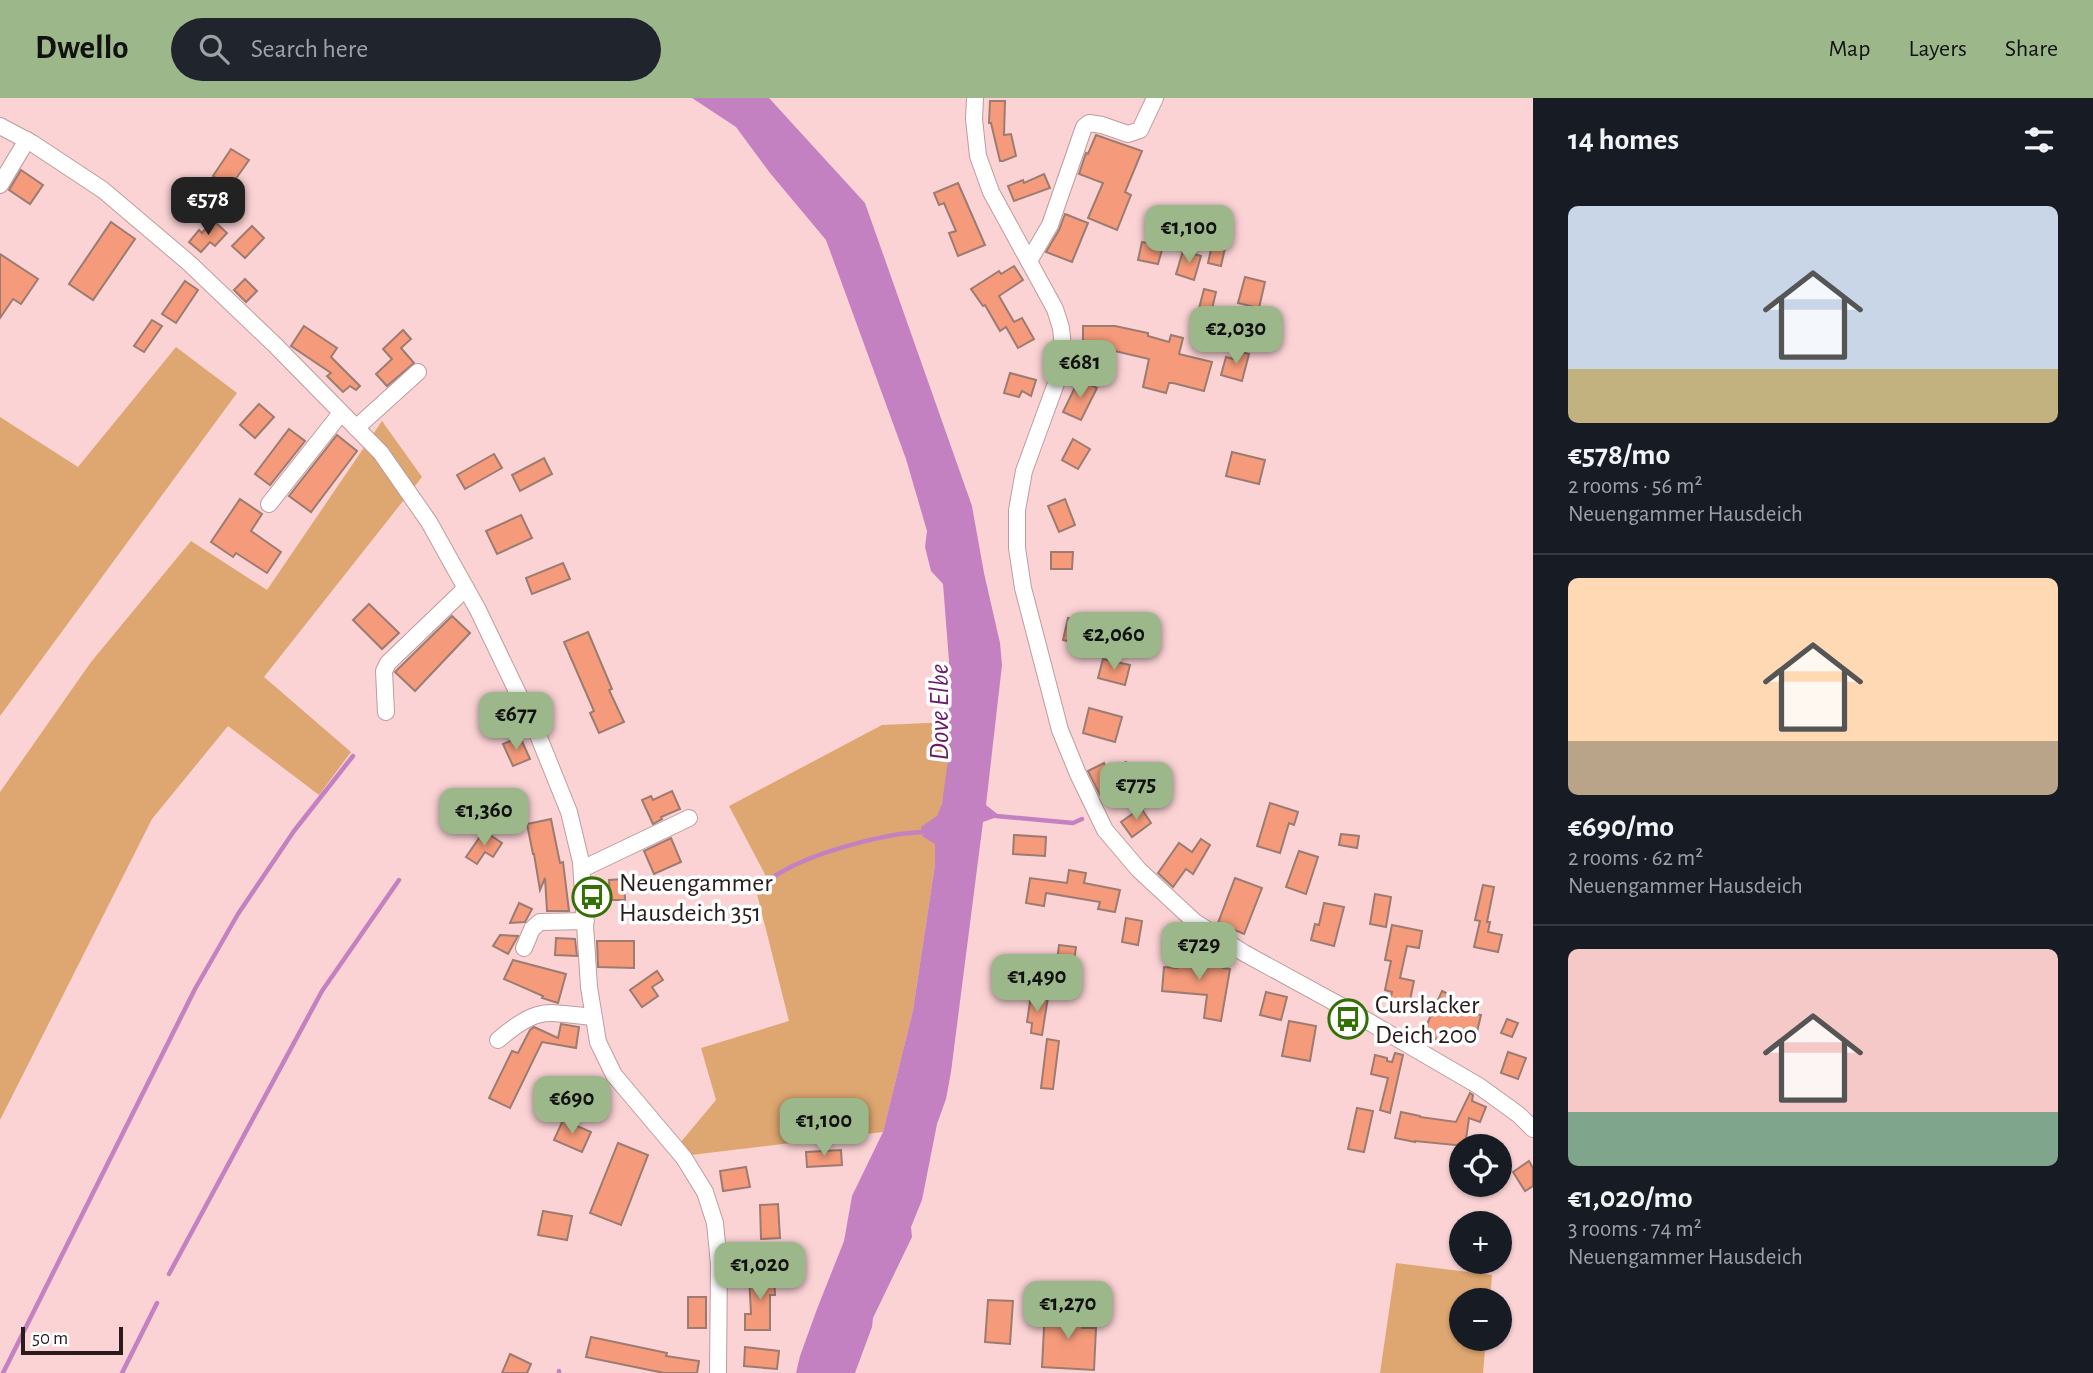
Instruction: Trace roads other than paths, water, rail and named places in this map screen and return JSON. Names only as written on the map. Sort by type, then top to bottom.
[{"type":"street","points":[[975,98],[978,156],[991,192],[1055,309],[1061,328],[1062,366],[1024,471],[1017,510],[1017,548],[1023,588],[1060,730],[1105,830],[1139,870],[1195,922],[1244,953],[1479,1086],[1519,1115],[1533,1129]]},
{"type":"street","points":[[1029,261],[1050,225],[1084,127],[1089,123],[1102,125],[1128,134],[1140,130],[1155,98]]},
{"type":"street","points":[[0,126],[27,140],[103,190],[189,263],[274,344],[381,453],[429,522],[466,588],[538,735],[569,812],[582,869],[589,987],[598,1042],[614,1075],[684,1158],[705,1192],[715,1223],[719,1264],[718,1373]]},
{"type":"street","points":[[0,185],[27,140]]},
{"type":"street","points":[[356,428],[418,372]]},
{"type":"street","points":[[269,504],[341,413]]},
{"type":"street","points":[[386,712],[384,671],[388,663],[466,588]]},
{"type":"street","points":[[582,869],[689,818]]},
{"type":"street","points":[[524,948],[532,929],[540,922],[586,921]]},
{"type":"street","points":[[498,1040],[519,1022],[544,1012],[593,1017]]},
{"type":"waterway","points":[[3,1373],[195,989],[238,914],[294,831],[353,756]]},
{"type":"waterway","points":[[996,816],[1073,823],[1082,819]]},
{"type":"waterway","points":[[768,880],[810,858],[843,847],[878,838],[926,832]]},
{"type":"waterway","points":[[169,1274],[322,991],[399,880]]},
{"type":"waterway","points":[[122,1373],[157,1303]]},
{"type":"place","name":"Neuengammer Hausdeich 351","points":[[592,897]]},
{"type":"place","name":"Curslacker Deich 200","points":[[1348,1019]]},
{"type":"water label","name":"Dove Elbe","points":[[938,712]]}]
